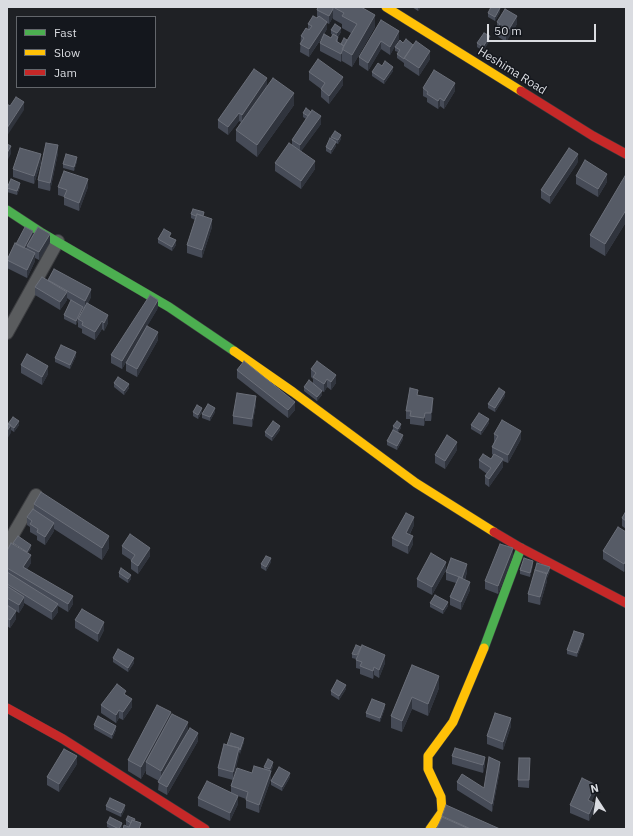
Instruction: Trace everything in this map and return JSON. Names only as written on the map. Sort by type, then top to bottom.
[{"type":"street","name":"Heshima Road","points":[[386,7],[593,136],[626,154]]},
{"type":"street","points":[[7,210],[169,307],[293,392],[416,483],[521,548],[626,602]]},
{"type":"street","points":[[7,333],[58,241]]},
{"type":"street","points":[[7,545],[36,495]]},
{"type":"street","points":[[430,829],[442,812],[441,798],[428,769],[428,756],[453,722],[476,669],[521,548]]},
{"type":"street","points":[[7,708],[63,738],[205,829]]},
{"type":"building","points":[[318,7],[333,7],[333,9],[329,16],[317,10]]},
{"type":"building","points":[[333,7],[361,7],[375,15],[352,55],[342,49],[357,24],[342,16],[344,13]]},
{"type":"building","points":[[491,7],[500,8],[495,17],[488,13]]},
{"type":"building","points":[[505,9],[517,16],[506,34],[497,28],[500,24],[497,22]]},
{"type":"building","points":[[313,16],[317,18],[319,16],[327,22],[309,49],[300,44],[304,38],[301,36],[306,28],[309,30],[312,26],[308,24]]},
{"type":"building","points":[[381,20],[399,31],[390,47],[381,41],[368,63],[359,57]]},
{"type":"building","points":[[335,24],[341,28],[337,33],[331,30]]},
{"type":"building","points":[[484,33],[490,36],[483,47],[477,43]]},
{"type":"building","points":[[324,34],[331,38],[333,34],[338,37],[336,41],[344,46],[341,54],[320,43]]},
{"type":"building","points":[[344,38],[347,40],[344,46],[341,44]]},
{"type":"building","points":[[406,39],[413,45],[404,59],[397,54],[400,50],[395,47],[400,40],[403,43]]},
{"type":"building","points":[[416,41],[430,51],[419,68],[404,58]]},
{"type":"building","points":[[318,59],[343,77],[329,96],[321,89],[325,83],[309,72]]},
{"type":"building","points":[[385,61],[393,67],[384,80],[372,72],[378,63],[382,66]]},
{"type":"building","points":[[254,69],[267,78],[242,115],[239,113],[228,127],[218,120]]},
{"type":"building","points":[[434,70],[455,83],[444,101],[440,98],[438,101],[427,94],[428,92],[423,88]]},
{"type":"building","points":[[273,78],[294,93],[257,145],[236,130]]},
{"type":"building","points":[[16,97],[24,102],[7,128],[7,104],[10,106]]},
{"type":"building","points":[[306,108],[311,112],[308,116],[303,113]]},
{"type":"building","points":[[312,110],[321,116],[300,145],[292,140]]},
{"type":"building","points":[[335,131],[341,135],[338,140],[331,137]]},
{"type":"building","points":[[330,138],[336,142],[331,150],[326,147]]},
{"type":"building","points":[[46,143],[58,145],[50,183],[38,180]]},
{"type":"building","points":[[289,143],[315,161],[301,181],[275,163]]},
{"type":"building","points":[[7,144],[11,146],[7,153]]},
{"type":"building","points":[[20,148],[41,154],[34,176],[13,169]]},
{"type":"building","points":[[569,148],[578,154],[550,196],[541,190]]},
{"type":"building","points":[[66,154],[77,157],[74,167],[63,164]]},
{"type":"building","points":[[585,160],[607,174],[598,189],[576,176]]},
{"type":"building","points":[[64,171],[88,179],[79,203],[64,197],[67,190],[58,187]]},
{"type":"building","points":[[625,176],[626,210],[605,244],[590,235]]},
{"type":"building","points":[[11,179],[20,183],[17,191],[7,188]]},
{"type":"building","points":[[193,209],[204,212],[203,216],[191,214]]},
{"type":"building","points":[[197,214],[212,219],[202,250],[187,245]]},
{"type":"building","points":[[25,227],[33,231],[24,248],[16,244]]},
{"type":"building","points":[[38,227],[50,234],[39,252],[27,246]]},
{"type":"building","points":[[164,229],[171,233],[169,237],[176,240],[172,247],[158,239]]},
{"type":"building","points":[[15,243],[35,253],[27,270],[7,260]]},
{"type":"building","points":[[54,269],[91,289],[85,301],[48,280]]},
{"type":"building","points":[[42,277],[67,292],[60,302],[35,287]]},
{"type":"building","points":[[150,295],[158,300],[122,361],[111,355]]},
{"type":"building","points":[[71,300],[83,307],[76,321],[64,315]]},
{"type":"building","points":[[87,303],[108,315],[104,323],[102,321],[95,332],[82,325],[83,322],[78,319]]},
{"type":"building","points":[[147,326],[158,332],[137,369],[126,363]]},
{"type":"building","points":[[61,345],[76,352],[70,365],[55,358]]},
{"type":"building","points":[[27,354],[48,366],[42,377],[21,365]]},
{"type":"building","points":[[244,361],[295,402],[288,410],[237,370]]},
{"type":"building","points":[[317,361],[336,375],[331,382],[327,379],[324,384],[313,377],[316,373],[311,369]]},
{"type":"building","points":[[118,377],[129,384],[124,391],[114,383]]},
{"type":"building","points":[[309,380],[322,391],[317,397],[304,387]]},
{"type":"building","points":[[410,388],[418,390],[417,395],[433,398],[431,413],[425,413],[424,418],[410,416],[411,411],[406,411]]},
{"type":"building","points":[[499,388],[505,392],[495,408],[488,404]]},
{"type":"building","points":[[237,393],[256,396],[252,419],[233,416]]},
{"type":"building","points":[[208,404],[215,408],[210,417],[202,414]]},
{"type":"building","points":[[197,405],[202,408],[198,415],[193,412]]},
{"type":"building","points":[[479,413],[489,419],[481,431],[471,425]]},
{"type":"building","points":[[13,417],[19,421],[14,428],[8,424]]},
{"type":"building","points":[[502,420],[521,431],[508,455],[492,447],[498,436],[494,434]]},
{"type":"building","points":[[273,421],[280,426],[272,437],[265,432]]},
{"type":"building","points":[[397,421],[401,424],[398,429],[393,426]]},
{"type":"building","points":[[7,423],[11,425],[7,431]]},
{"type":"building","points":[[393,430],[403,435],[397,446],[387,441]]},
{"type":"building","points":[[447,435],[457,442],[445,461],[435,455]]},
{"type":"building","points":[[483,454],[491,459],[494,454],[503,459],[489,479],[485,476],[491,468],[479,460]]},
{"type":"building","points":[[41,492],[109,536],[102,548],[34,504]]},
{"type":"building","points":[[33,509],[54,523],[45,537],[37,532],[38,529],[30,524],[32,521],[27,517]]},
{"type":"building","points":[[626,511],[626,521],[622,518]]},
{"type":"building","points":[[406,513],[414,517],[406,533],[413,536],[408,546],[392,538]]},
{"type":"building","points":[[618,527],[626,532],[626,560],[624,564],[603,551]]},
{"type":"building","points":[[130,534],[150,548],[138,566],[131,561],[135,555],[122,546]]},
{"type":"building","points":[[18,536],[31,545],[27,552],[13,543]]},
{"type":"building","points":[[11,543],[31,555],[23,567],[73,596],[68,604],[7,568],[7,551]]},
{"type":"building","points":[[500,544],[513,548],[498,586],[485,581]]},
{"type":"building","points":[[431,553],[446,562],[432,587],[417,579]]},
{"type":"building","points":[[266,556],[271,558],[266,567],[261,564]]},
{"type":"building","points":[[451,558],[467,564],[462,578],[446,572]]},
{"type":"building","points":[[524,558],[533,561],[530,573],[520,570]]},
{"type":"building","points":[[537,563],[550,567],[547,574],[535,570]]},
{"type":"building","points":[[121,568],[131,575],[128,579],[119,573]]},
{"type":"building","points":[[535,570],[547,573],[540,597],[528,594]]},
{"type":"building","points":[[7,572],[58,604],[52,612],[7,584]]},
{"type":"building","points":[[459,577],[470,582],[461,602],[450,597]]},
{"type":"building","points":[[7,586],[24,597],[19,605],[7,598]]},
{"type":"building","points":[[435,595],[448,602],[443,610],[430,603]]},
{"type":"building","points":[[7,605],[16,611],[10,620],[7,618]]},
{"type":"building","points":[[82,609],[104,622],[98,634],[75,620]]},
{"type":"building","points":[[574,631],[584,634],[577,653],[567,650]]},
{"type":"building","points":[[356,645],[361,647],[357,655],[352,654]]},
{"type":"building","points":[[362,645],[385,655],[379,670],[374,667],[373,671],[360,666],[362,662],[356,660]]},
{"type":"building","points":[[118,649],[134,658],[128,668],[113,658]]},
{"type":"building","points":[[412,665],[439,676],[428,704],[412,697],[402,721],[391,716]]},
{"type":"building","points":[[337,680],[346,685],[339,696],[331,691]]},
{"type":"building","points":[[117,684],[126,691],[124,694],[132,699],[123,712],[119,710],[116,715],[101,705]]},
{"type":"building","points":[[372,699],[385,704],[380,718],[366,713]]},
{"type":"building","points":[[157,705],[171,712],[141,767],[128,760]]},
{"type":"building","points":[[495,713],[511,718],[503,742],[487,736]]},
{"type":"building","points":[[172,714],[188,722],[161,771],[146,762]]},
{"type":"building","points":[[98,716],[116,726],[112,735],[94,725]]},
{"type":"building","points":[[190,728],[198,733],[167,787],[158,782]]},
{"type":"building","points":[[231,733],[244,738],[240,750],[239,748],[227,745]]},
{"type":"building","points":[[224,744],[239,748],[233,772],[218,768]]},
{"type":"building","points":[[455,748],[485,757],[483,765],[452,756]]},
{"type":"building","points":[[64,749],[77,756],[59,784],[47,777]]},
{"type":"building","points":[[489,757],[500,762],[492,804],[457,782],[462,774],[484,788]]},
{"type":"building","points":[[519,758],[530,758],[529,780],[518,780]]},
{"type":"building","points":[[268,759],[273,762],[270,769],[264,767]]},
{"type":"building","points":[[254,766],[271,771],[259,805],[246,800],[248,792],[231,786],[237,768],[252,773]]},
{"type":"building","points":[[279,767],[290,773],[282,787],[271,781]]},
{"type":"building","points":[[582,778],[596,785],[588,800],[594,803],[589,814],[570,805]]},
{"type":"building","points":[[207,781],[238,796],[230,813],[198,798]]},
{"type":"building","points":[[110,798],[125,805],[121,813],[106,806]]},
{"type":"building","points":[[446,805],[500,829],[471,829],[442,816]]},
{"type":"building","points":[[128,816],[135,819],[134,821],[132,820],[131,823],[126,820]]},
{"type":"building","points":[[110,817],[122,823],[119,829],[107,823]]},
{"type":"building","points":[[442,817],[467,828],[437,828]]},
{"type":"building","points":[[132,820],[141,823],[139,829],[123,829],[124,825],[129,827]]},
{"type":"traffic: fast","points":[[7,210],[42,233],[169,307],[234,351]]},
{"type":"traffic: fast","points":[[484,648],[521,548]]},
{"type":"traffic: slow","points":[[386,7],[521,91]]},
{"type":"traffic: slow","points":[[234,351],[293,392],[416,483],[494,532]]},
{"type":"traffic: slow","points":[[430,829],[442,812],[441,797],[428,769],[428,756],[453,722],[484,648]]},
{"type":"traffic: jam","points":[[521,91],[593,136],[626,154]]},
{"type":"traffic: jam","points":[[494,532],[521,548],[626,603]]},
{"type":"traffic: jam","points":[[7,708],[63,739],[205,829]]}]
